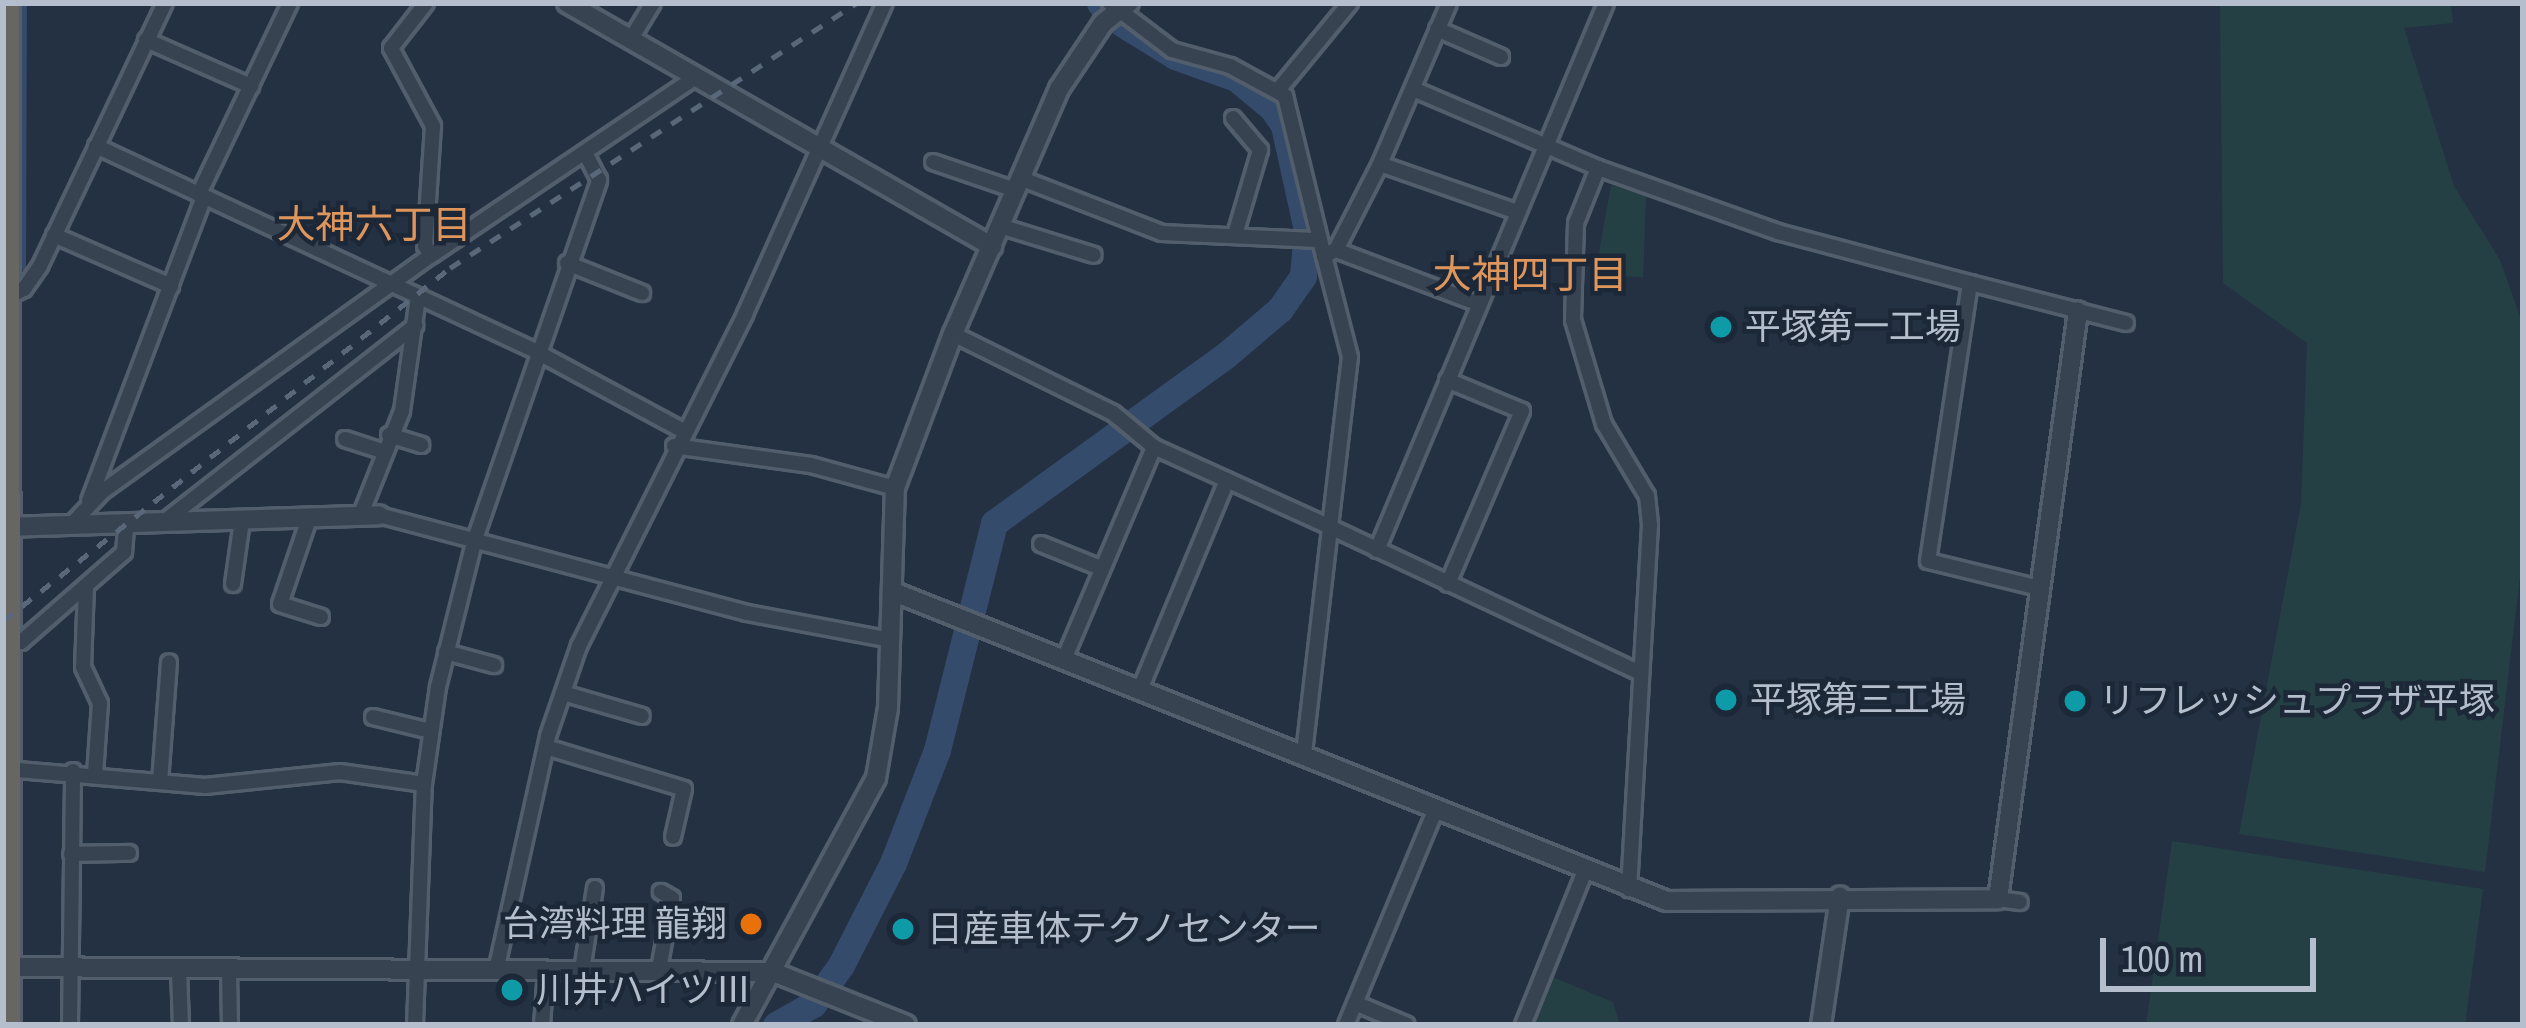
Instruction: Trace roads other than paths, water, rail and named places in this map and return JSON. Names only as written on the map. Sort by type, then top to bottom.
[{"type":"highway","points":[[7,3],[3,527],[8,1025]]},
{"type":"street","points":[[4,298],[24,289],[54,236],[165,3]]},
{"type":"street","points":[[87,506],[201,196],[290,3]]},
{"type":"street","points":[[426,3],[392,48],[433,126],[425,246],[432,255]]},
{"type":"street","points":[[566,3],[992,245]]},
{"type":"street","points":[[631,39],[653,3]]},
{"type":"street","points":[[496,971],[546,746],[609,574],[745,314],[814,148],[885,3]]},
{"type":"street","points":[[1279,89],[1350,3]]},
{"type":"street","points":[[1326,249],[1380,164],[1449,3]]},
{"type":"street","points":[[1377,550],[1606,3]]},
{"type":"street","points":[[742,1025],[876,778],[891,640],[896,488],[953,334],[1079,52],[1119,5],[1172,50],[1279,89]]},
{"type":"street","points":[[1437,29],[1483,55],[1501,57]]},
{"type":"street","points":[[146,40],[250,86]]},
{"type":"street","points":[[70,526],[87,506],[432,255],[696,77]]},
{"type":"street","points":[[1279,89],[1326,249],[1350,357],[1304,754]]},
{"type":"street","points":[[1413,89],[1598,168],[1778,232],[2126,322]]},
{"type":"street","points":[[1235,235],[1260,150],[1243,118]]},
{"type":"street","points":[[95,146],[535,351],[682,430]]},
{"type":"street","points":[[415,1025],[430,730],[486,477],[599,179],[585,152]]},
{"type":"street","points":[[933,162],[956,163],[1162,232],[1235,235],[1326,249],[1479,304]]},
{"type":"street","points":[[1380,164],[1517,212]]},
{"type":"street","points":[[1598,168],[1576,223],[1573,320],[1604,424],[1647,496],[1629,889]]},
{"type":"street","points":[[1000,226],[1094,255]]},
{"type":"street","points":[[54,236],[171,286]]},
{"type":"street","points":[[567,263],[642,292]]},
{"type":"street","points":[[1970,283],[1928,561],[2035,586]]},
{"type":"street","points":[[370,514],[383,451],[402,412],[418,297]]},
{"type":"street","points":[[1998,899],[2035,586],[2078,310]]},
{"type":"street","points":[[156,528],[416,325]]},
{"type":"street","points":[[953,334],[1113,413],[1154,447],[1638,672]]},
{"type":"street","points":[[1447,380],[1522,411],[1448,584]]},
{"type":"street","points":[[389,435],[421,446]]},
{"type":"street","points":[[345,440],[383,451]]},
{"type":"street","points":[[674,446],[811,465],[896,488]]},
{"type":"street","points":[[1065,657],[1154,447]]},
{"type":"street","points":[[1142,687],[1227,480]]},
{"type":"street","points":[[3,527],[156,528],[370,514],[752,614],[891,640]]},
{"type":"street","points":[[310,517],[280,604],[311,619]]},
{"type":"street","points":[[232,584],[242,521]]},
{"type":"street","points":[[5,642],[21,642],[124,552],[126,528]]},
{"type":"street","points":[[1041,544],[1101,568]]},
{"type":"street","points":[[86,586],[83,668],[100,703],[95,775]]},
{"type":"street","points":[[894,592],[1142,687],[1584,873],[1666,901],[1840,896],[2020,902]]},
{"type":"street","points":[[446,652],[494,665]]},
{"type":"street","points":[[160,782],[157,735],[173,672]]},
{"type":"street","points":[[563,693],[642,716]]},
{"type":"street","points":[[373,717],[430,730]]},
{"type":"street","points":[[546,746],[618,776],[684,789],[679,829]]},
{"type":"street","points":[[6,769],[250,784],[340,772],[424,784]]},
{"type":"street","points":[[70,1025],[73,771]]},
{"type":"street","points":[[1346,1025],[1436,809]]},
{"type":"street","points":[[71,854],[129,853]]},
{"type":"street","points":[[1523,1025],[1584,873]]},
{"type":"street","points":[[582,970],[595,888]]},
{"type":"street","points":[[1821,1025],[1840,896]]},
{"type":"street","points":[[659,969],[672,898]]},
{"type":"street","points":[[5,967],[772,972],[906,1025]]},
{"type":"street","points":[[179,969],[182,1025]]},
{"type":"street","points":[[229,969],[234,1019]]},
{"type":"street","points":[[542,1025],[546,970]]},
{"type":"street","points":[[1355,1004],[1407,1025]]},
{"type":"waterway","points":[[23,268],[24,3]]},
{"type":"waterway","points":[[1100,3],[1104,8]]},
{"type":"waterway","points":[[776,1025],[813,1004],[841,965],[893,863],[937,750],[994,523],[1226,355],[1280,309],[1303,276],[1307,230],[1284,125],[1272,108],[1236,78],[1175,56],[1120,22]]},
{"type":"railway","points":[[3,621],[450,268],[856,3]]},
{"type":"place","name":"平塚第一工場","points":[[1721,327]]},
{"type":"place","name":"平塚第三工場","points":[[1726,700]]},
{"type":"place","name":"リフレッシュプラザ平塚","points":[[2075,701]]},
{"type":"place","name":"台湾料理 龍翔","points":[[751,924]]},
{"type":"place","name":"日産車体テクノセンター","points":[[903,929]]},
{"type":"place","name":"川井ハイツⅢ","points":[[512,990]]},
{"type":"district","name":"大神六丁目","points":[[374,224]]},
{"type":"district","name":"大神四丁目","points":[[1530,274]]}]
